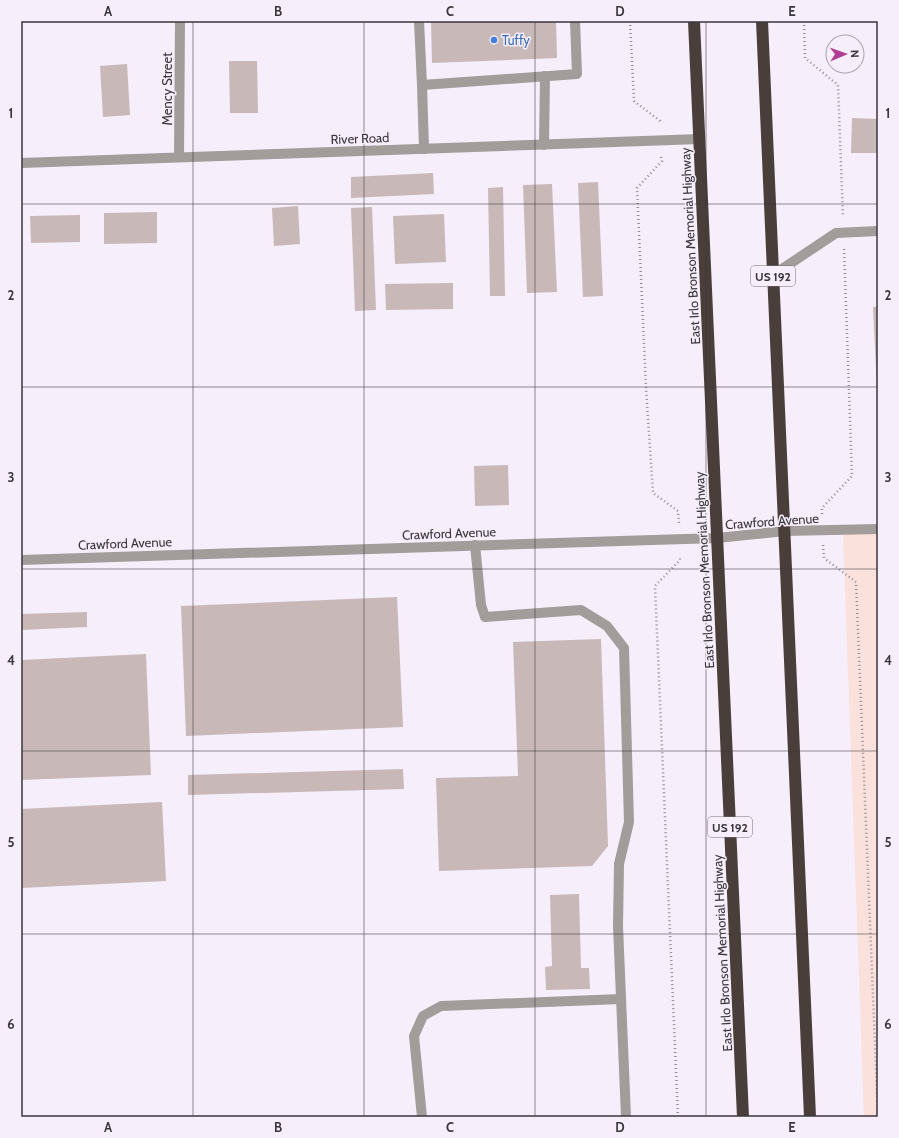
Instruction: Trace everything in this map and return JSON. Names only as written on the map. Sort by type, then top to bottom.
[{"type":"highway","name":"East Irlo Bronson Memorial Highway","points":[[694,21],[744,1116]]},
{"type":"highway","name":"US 192","points":[[762,21],[810,1117]]},
{"type":"street","name":"Mency Street","points":[[180,21],[180,156]]},
{"type":"street","points":[[419,21],[424,149]]},
{"type":"street","points":[[422,85],[577,74],[575,21]]},
{"type":"street","points":[[544,145],[545,76]]},
{"type":"street","name":"River Road","points":[[21,163],[180,156],[700,139]]},
{"type":"street","points":[[773,276],[836,233],[878,231]]},
{"type":"street","name":"Crawford Avenue","points":[[21,560],[717,538],[785,531],[878,529]]},
{"type":"street","points":[[475,545],[480,605],[485,617],[581,610],[607,626],[624,648],[629,822],[619,864],[618,926],[626,1117]]},
{"type":"street","points":[[422,1117],[414,1036],[423,1016],[441,1006],[621,999]]},
{"type":"path","points":[[630,21],[634,101],[660,121],[662,161],[637,188],[646,388],[653,493],[678,511],[680,539],[680,560],[655,586],[678,1117]]},
{"type":"path","points":[[804,21],[805,58],[838,85],[852,476],[822,508],[822,530],[824,558],[856,582],[878,1117]]},
{"type":"shaded area","points":[[878,533],[878,1117],[864,1117],[843,534]]},
{"type":"building","name":"Tuffy","points":[[431,21],[556,21],[557,58],[432,63]]},
{"type":"building","points":[[229,61],[257,61],[258,113],[230,113]]},
{"type":"building","points":[[127,64],[130,115],[103,117],[100,66]]},
{"type":"building","points":[[852,118],[878,119],[878,153],[851,153]]},
{"type":"building","points":[[433,173],[434,194],[351,198],[351,177]]},
{"type":"building","points":[[598,182],[603,296],[583,297],[578,183]]},
{"type":"building","points":[[552,184],[557,292],[527,293],[523,185]]},
{"type":"building","points":[[503,187],[505,296],[490,296],[488,188]]},
{"type":"building","points":[[298,206],[300,244],[274,246],[272,208]]},
{"type":"building","points":[[372,207],[376,310],[355,311],[351,208]]},
{"type":"building","points":[[157,212],[157,243],[104,244],[104,213]]},
{"type":"building","points":[[444,214],[446,262],[395,264],[393,216]]},
{"type":"building","points":[[80,215],[80,242],[31,243],[30,216]]},
{"type":"building","points":[[453,283],[453,309],[386,310],[385,284]]},
{"type":"building","points":[[873,307],[878,307],[878,390],[877,390]]},
{"type":"building","points":[[508,465],[509,505],[475,506],[474,466]]},
{"type":"building","points":[[397,597],[403,727],[186,736],[181,606]]},
{"type":"building","points":[[87,612],[87,627],[21,630],[21,614]]},
{"type":"building","points":[[601,639],[608,846],[592,866],[439,871],[436,778],[518,776],[513,642]]},
{"type":"building","points":[[146,654],[151,775],[21,780],[21,660]]},
{"type":"building","points":[[403,769],[404,789],[188,795],[188,775]]},
{"type":"building","points":[[162,802],[166,881],[21,888],[21,809]]},
{"type":"building","points":[[579,894],[581,968],[589,968],[590,989],[546,990],[545,967],[552,966],[550,895]]},
{"type":"place","name":"Tuffy","points":[[494,40]]}]
